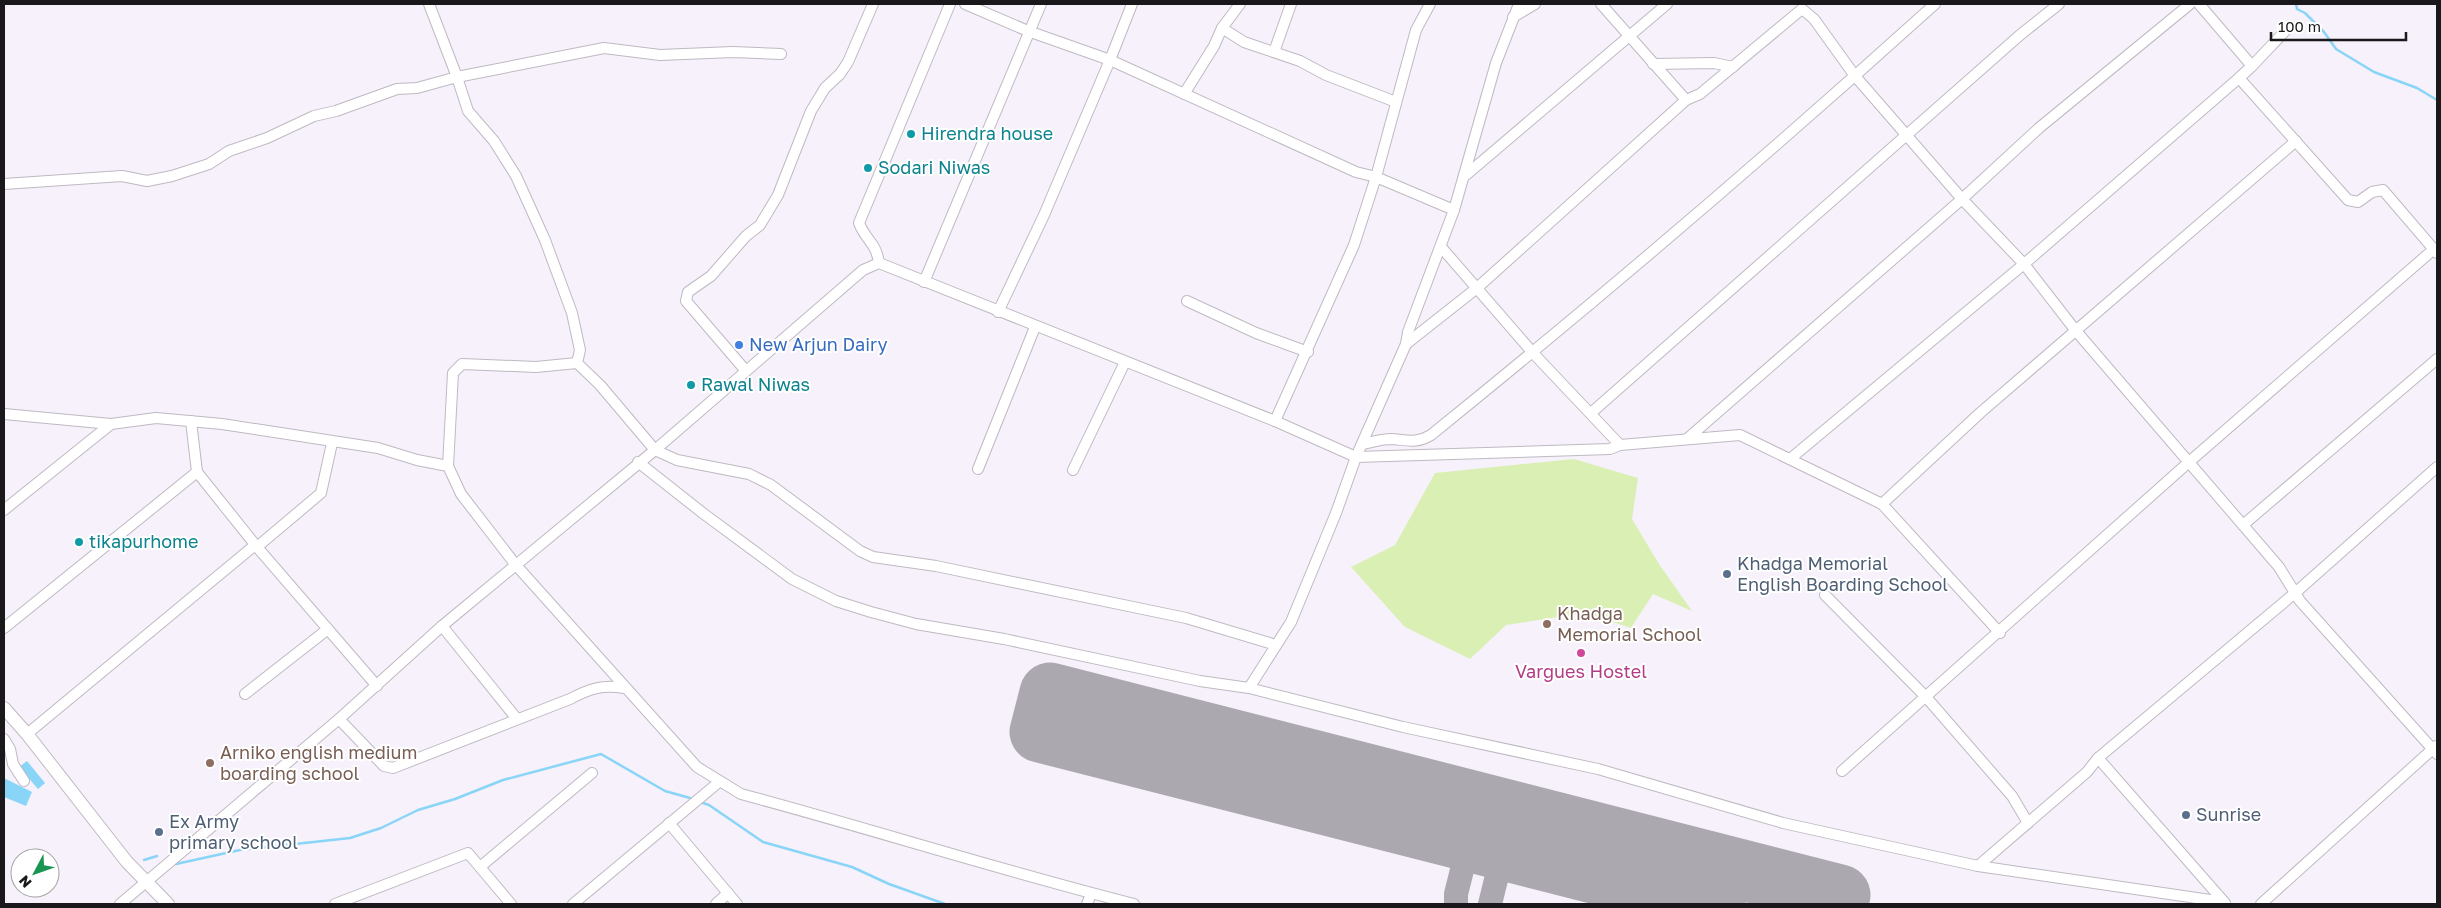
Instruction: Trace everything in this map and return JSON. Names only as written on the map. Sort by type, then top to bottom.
[{"type":"street","points":[[429,4],[468,111],[494,141],[516,176],[545,240],[572,314],[580,350],[577,363]]},
{"type":"street","points":[[746,371],[686,301],[688,292],[711,276],[746,236],[760,225],[778,195],[811,111],[825,88],[840,74],[848,62],[873,4]]},
{"type":"street","points":[[879,263],[877,249],[863,234],[859,223],[950,4]]},
{"type":"street","points":[[966,4],[1028,31],[1110,60],[1356,172],[1376,177],[1454,210]]},
{"type":"street","points":[[924,282],[1028,31],[1041,4]]},
{"type":"street","points":[[998,312],[1022,265],[1132,4]]},
{"type":"street","points":[[1184,94],[1214,46],[1222,28],[1240,4]]},
{"type":"street","points":[[1274,52],[1291,4]]},
{"type":"street","points":[[1275,421],[1308,352],[1354,245],[1376,177],[1416,30],[1430,4]]},
{"type":"street","points":[[1249,688],[1291,622],[1336,513],[1356,457],[1406,344],[1408,332],[1454,210],[1496,63],[1519,4]]},
{"type":"street","points":[[1512,18],[1536,4]]},
{"type":"street","points":[[1601,4],[1686,100]]},
{"type":"street","points":[[1465,176],[1667,4]]},
{"type":"street","points":[[1362,444],[1390,439],[1411,442],[1422,440],[1533,353],[1855,76],[1935,4]]},
{"type":"street","points":[[1591,413],[1908,136],[2020,35],[2059,4]]},
{"type":"street","points":[[1687,438],[1962,199],[2039,128],[2190,4]]},
{"type":"street","points":[[2199,4],[2252,66]]},
{"type":"street","points":[[1406,344],[1477,288],[1686,100],[1700,94],[1804,6],[1855,76],[1962,199],[2024,264],[2076,331],[2279,567],[2300,602],[2436,749],[2260,904]]},
{"type":"street","points":[[1222,28],[1244,42],[1300,61],[1355,88],[1396,102]]},
{"type":"street","points":[[1790,459],[2024,264],[2239,78],[2287,29]]},
{"type":"street","points":[[4,184],[122,176],[147,181],[172,176],[209,164],[229,151],[266,138],[314,116],[336,112],[396,89],[417,88],[457,77],[604,48],[660,55],[733,52],[781,54]]},
{"type":"street","points":[[1653,64],[1714,63],[1733,67]]},
{"type":"street","points":[[1842,771],[2189,462],[2436,251],[2383,190],[2372,192],[2358,202],[2348,200],[2239,78]]},
{"type":"street","points":[[1882,504],[1980,413],[2296,141]]},
{"type":"street","points":[[1441,247],[1533,353],[1620,445]]},
{"type":"street","points":[[120,904],[339,719],[442,626],[638,462],[655,450],[863,270],[879,263],[1035,327],[1275,421],[1356,457],[1610,450],[1620,445],[1740,435],[1882,504],[2000,632]]},
{"type":"street","points":[[1186,301],[1256,333],[1308,352]]},
{"type":"street","points":[[978,469],[1035,327]]},
{"type":"street","points":[[2243,525],[2437,358]]},
{"type":"street","points":[[1073,470],[1125,362]]},
{"type":"street","points":[[1134,904],[1089,899],[910,840],[740,794],[697,767],[624,688],[515,564],[461,494],[448,466],[453,374],[462,364],[536,367],[577,363],[600,385],[655,450],[678,460],[749,474],[771,484],[860,551],[873,557],[936,566],[1176,616],[1276,645]]},
{"type":"street","points":[[4,414],[111,424],[156,418],[222,424],[332,443],[378,448],[417,460],[448,466]]},
{"type":"street","points":[[191,421],[197,472],[256,546],[377,686]]},
{"type":"street","points":[[4,510],[111,424]]},
{"type":"street","points":[[27,734],[321,493],[332,443]]},
{"type":"street","points":[[638,462],[792,579],[836,600],[870,612],[916,624],[1004,640],[1200,681],[1249,688],[1403,727],[1598,769],[1783,823],[1978,866],[2225,903]]},
{"type":"street","points":[[1978,866],[2087,772],[2098,758],[2294,593],[2437,467]]},
{"type":"street","points":[[4,628],[197,472]]},
{"type":"street","points":[[1825,595],[1926,698],[2012,796],[2028,823]]},
{"type":"street","points":[[442,626],[517,718]]},
{"type":"street","points":[[245,694],[328,629]]},
{"type":"street","points":[[339,719],[384,766],[393,768],[517,718],[570,699],[590,688],[610,685],[624,688]]},
{"type":"street","points":[[4,708],[27,734],[127,862],[168,904]]},
{"type":"street","points":[[4,739],[10,749],[14,764],[24,781]]},
{"type":"street","points":[[2098,758],[2225,903]]},
{"type":"street","points":[[480,866],[592,773]]},
{"type":"street","points":[[573,904],[719,782]]},
{"type":"street","points":[[670,823],[736,904]]},
{"type":"street","points":[[335,904],[468,853],[511,904]]},
{"type":"street","points":[[716,904],[728,893]]},
{"type":"green space","points":[[1574,459],[1638,478],[1632,519],[1659,564],[1692,611],[1653,594],[1631,628],[1585,613],[1506,625],[1470,659],[1405,627],[1351,567],[1395,545],[1435,473]]},
{"type":"water","points":[[27,761],[45,783],[38,789],[19,767]]},
{"type":"water","points":[[4,778],[32,792],[26,806],[4,797]]},
{"type":"waterway","points":[[2296,4],[2297,9],[2305,13],[2324,32],[2336,49],[2374,72],[2417,88],[2437,100]]},
{"type":"waterway","points":[[176,864],[240,850],[350,838],[381,828],[418,810],[455,799],[503,780],[601,754],[665,791],[690,798]]},
{"type":"waterway","points":[[700,802],[709,805],[763,842],[852,867],[889,884],[945,904]]},
{"type":"waterway","points":[[144,860],[157,856]]},
{"type":"taxiway","points":[[1456,904],[1456,894],[1474,822]]},
{"type":"taxiway","points":[[1490,904],[1508,831]]},
{"type":"runway","points":[[1715,904],[1040,732],[1050,693],[1840,895],[1838,904]]},
{"type":"place","name":"Hirendra house","points":[[911,134]]},
{"type":"place","name":"Sodari Niwas","points":[[868,168]]},
{"type":"place","name":"New Arjun Dairy","points":[[739,345]]},
{"type":"place","name":"Rawal Niwas","points":[[691,385]]},
{"type":"place","name":"tikapurhome","points":[[79,542]]},
{"type":"place","name":"Khadga Memorial English Boarding School","points":[[1727,574]]},
{"type":"place","name":"Khadga Memorial School","points":[[1547,624]]},
{"type":"place","name":"Vargues Hostel","points":[[1581,653]]},
{"type":"place","name":"Arniko english medium boarding school","points":[[210,763]]},
{"type":"place","name":"Sunrise","points":[[2186,815]]},
{"type":"place","name":"Ex Army primary school","points":[[159,832]]}]
